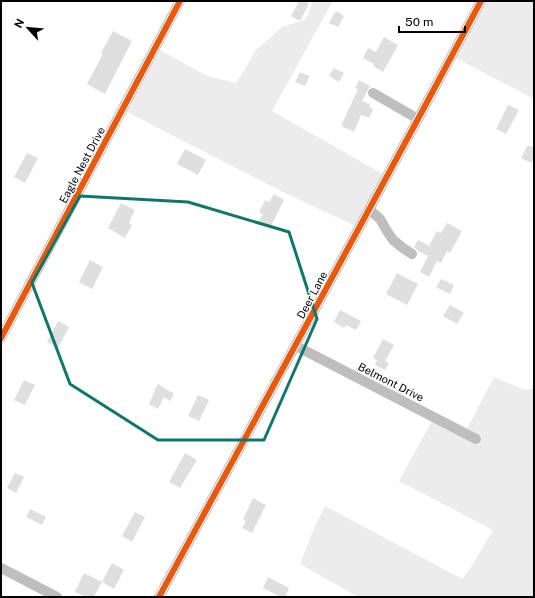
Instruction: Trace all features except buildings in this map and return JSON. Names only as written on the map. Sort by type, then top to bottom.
[{"type":"street","name":"Eagle Nest Drive","points":[[1,338],[180,1]]},
{"type":"street","name":"Deer Lane","points":[[159,597],[370,210],[481,1]]},
{"type":"street","points":[[373,93],[418,120]]},
{"type":"street","points":[[370,210],[380,219],[393,240],[412,254]]},
{"type":"street","name":"Belmont Drive","points":[[296,346],[476,439]]},
{"type":"street","points":[[1,568],[57,597]]},
{"type":"highlighted area","points":[[80,196],[188,202],[289,232],[317,319],[264,440],[158,440],[70,384],[32,283]]},
{"type":"shaded area","points":[[313,1],[333,1],[272,111],[383,174],[355,226],[281,191],[127,112],[160,50],[205,75],[236,83],[255,51],[282,27],[305,20]]},
{"type":"shaded area","points":[[486,1],[534,1],[534,99],[456,58]]},
{"type":"shaded area","points":[[494,377],[525,390],[534,388],[534,597],[358,597],[300,564],[315,526],[325,506],[462,579],[493,530],[399,481],[432,421],[478,445],[482,437],[467,429]]},
{"type":"cycle path","points":[[1,338],[180,1]]},
{"type":"cycle path","points":[[159,597],[481,1]]}]
